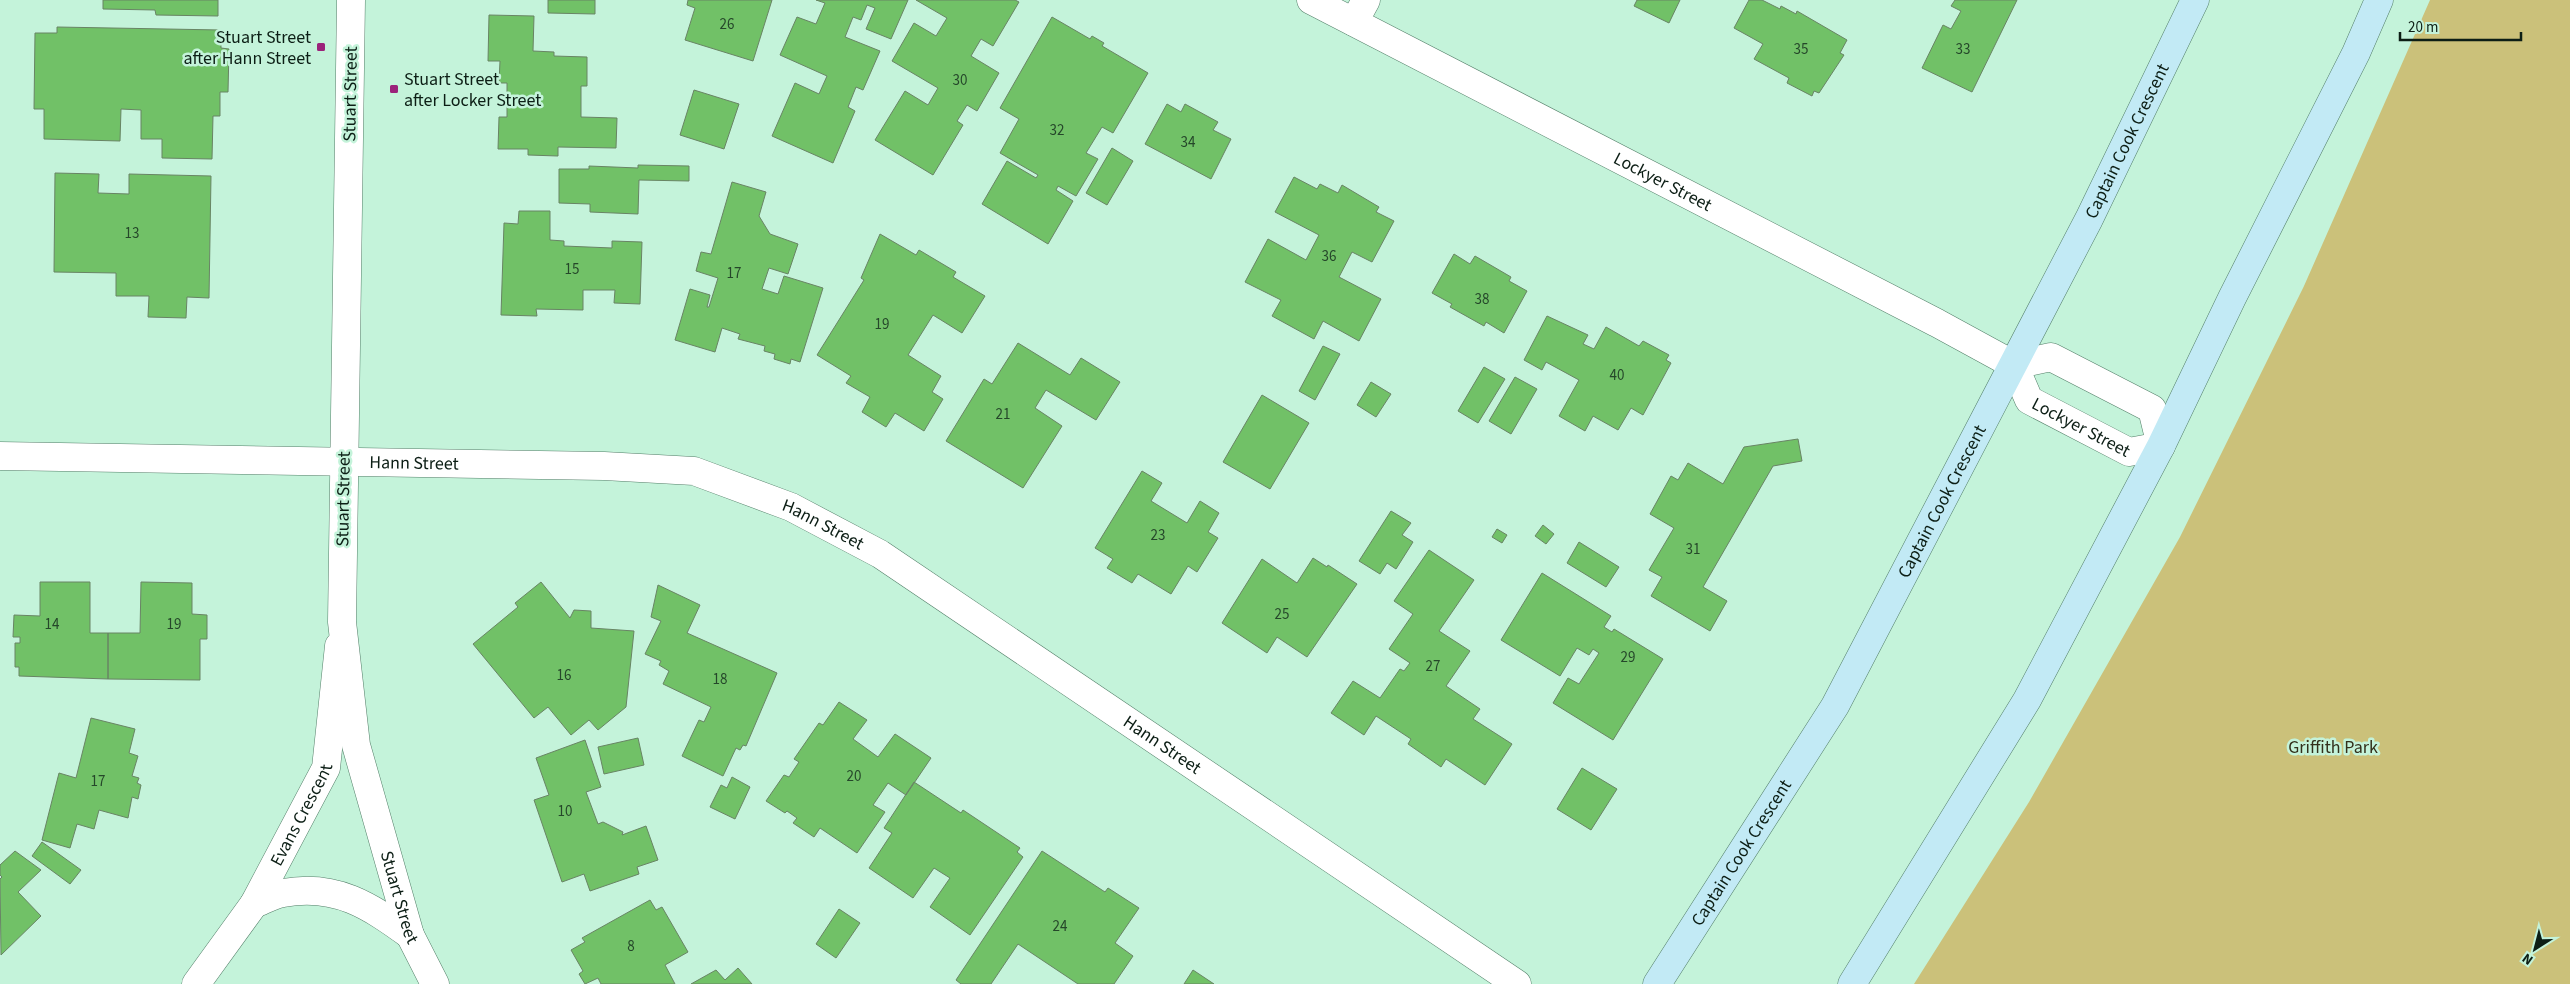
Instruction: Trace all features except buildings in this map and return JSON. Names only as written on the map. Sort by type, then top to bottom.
[{"type":"main road","name":"Captain Cook Crescent","points":[[1657,984],[1835,706],[2093,211],[2176,44],[2195,0]]},
{"type":"main road","points":[[1852,984],[2027,700],[2161,446],[2232,298],[2356,53],[2379,0]]},
{"type":"street","name":"Stuart Street","points":[[351,0],[342,622],[356,745],[410,935],[435,984]]},
{"type":"street","name":"Lockyer Street","points":[[1311,0],[1360,11],[1937,322],[2014,365],[2029,400],[2129,452],[2161,446],[2152,409],[2052,357],[2014,365]]},
{"type":"street","name":"Hann Street","points":[[0,456],[604,466],[694,471],[791,506],[880,554],[1517,984]]},
{"type":"street","name":"Evans Crescent","points":[[196,984],[254,904],[326,768],[342,622]]},
{"type":"street","points":[[254,904],[283,893],[313,892],[346,896],[374,909],[410,935]]},
{"type":"green space","name":"Griffith Park","points":[[2430,0],[2570,0],[2570,984],[1914,984],[2029,802],[2180,537],[2304,286]]},
{"type":"place","name":"Stuart Street after Hann Street","points":[[321,47]]},
{"type":"place","name":"Stuart Street after Locker Street","points":[[394,89]]}]
